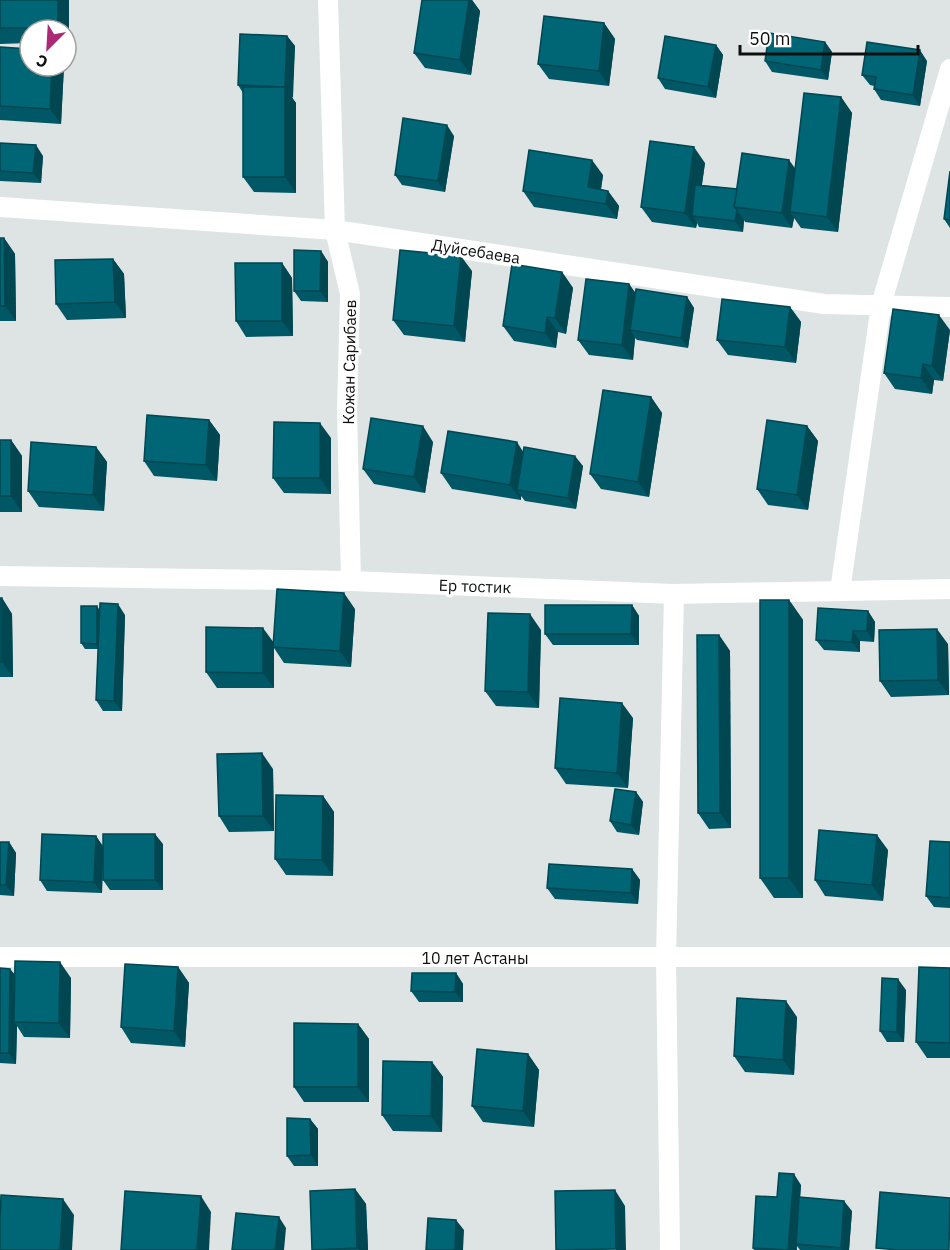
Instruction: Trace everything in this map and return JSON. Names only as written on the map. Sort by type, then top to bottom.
[{"type":"street","name":"Кожан Сарибаев","points":[[328,0],[335,230],[350,294],[347,410],[351,581]]},
{"type":"street","points":[[840,591],[881,305],[950,69]]},
{"type":"street","name":"Дуйсебаева","points":[[0,207],[335,230],[824,304],[950,307]]},
{"type":"street","name":"Ер тостик","points":[[0,576],[351,581],[674,594],[950,589]]},
{"type":"street","points":[[670,1250],[666,958],[674,594]]},
{"type":"street","name":"10 лет Астаны","points":[[0,957],[950,957]]},
{"type":"building","points":[[0,0],[58,0],[58,18],[18,18],[18,28],[0,28]]},
{"type":"building","points":[[422,0],[469,0],[460,60],[414,53]]},
{"type":"building","points":[[544,16],[604,23],[599,71],[538,64]]},
{"type":"building","points":[[769,33],[825,42],[821,70],[765,61]]},
{"type":"building","points":[[240,34],[287,36],[285,87],[238,85]]},
{"type":"building","points":[[665,36],[716,45],[708,87],[658,78]]},
{"type":"building","points":[[867,42],[920,50],[913,95],[874,89],[876,77],[862,75]]},
{"type":"building","points":[[0,47],[18,48],[18,78],[51,78],[50,109],[0,106]]},
{"type":"building","points":[[243,87],[285,87],[285,177],[243,177]]},
{"type":"building","points":[[804,93],[841,97],[827,217],[790,212]]},
{"type":"building","points":[[403,118],[447,125],[438,181],[395,175]]},
{"type":"building","points":[[650,141],[694,147],[685,213],[641,207]]},
{"type":"building","points":[[0,143],[36,145],[33,173],[0,171]]},
{"type":"building","points":[[529,150],[592,160],[588,187],[608,191],[606,204],[523,191]]},
{"type":"building","points":[[742,153],[789,160],[782,213],[734,207]]},
{"type":"building","points":[[950,171],[950,220],[944,219]]},
{"type":"building","points":[[695,185],[737,189],[734,207],[737,210],[735,221],[692,216]]},
{"type":"building","points":[[0,238],[4,238],[5,306],[0,306]]},
{"type":"building","points":[[294,250],[321,251],[320,291],[294,291]]},
{"type":"building","points":[[400,250],[461,256],[454,326],[393,320]]},
{"type":"building","points":[[113,259],[115,302],[56,304],[55,260]]},
{"type":"building","points":[[235,263],[282,263],[282,321],[236,321]]},
{"type":"building","points":[[512,264],[562,272],[555,318],[547,317],[545,333],[503,326]]},
{"type":"building","points":[[586,279],[629,284],[622,345],[578,340]]},
{"type":"building","points":[[636,289],[687,297],[681,338],[630,330]]},
{"type":"building","points":[[722,299],[790,307],[785,347],[717,340]]},
{"type":"building","points":[[893,309],[939,315],[932,366],[923,364],[921,378],[884,373]]},
{"type":"building","points":[[603,390],[651,397],[638,482],[590,474]]},
{"type":"building","points":[[147,415],[209,420],[206,465],[144,461]]},
{"type":"building","points":[[371,418],[423,426],[414,477],[363,469]]},
{"type":"building","points":[[767,420],[807,426],[797,495],[757,489]]},
{"type":"building","points":[[274,422],[320,423],[320,478],[273,478]]},
{"type":"building","points":[[448,431],[517,442],[510,485],[441,473]]},
{"type":"building","points":[[0,440],[11,440],[11,496],[0,496]]},
{"type":"building","points":[[31,442],[96,447],[93,495],[28,491]]},
{"type":"building","points":[[524,447],[575,456],[568,498],[517,490]]},
{"type":"building","points":[[277,589],[344,593],[340,651],[273,647]]},
{"type":"building","points":[[0,598],[2,598],[2,662],[0,662]]},
{"type":"building","points":[[760,600],[789,600],[789,878],[760,878]]},
{"type":"building","points":[[100,603],[118,604],[114,701],[96,700]]},
{"type":"building","points":[[545,605],[632,605],[631,634],[545,634]]},
{"type":"building","points":[[81,606],[97,606],[97,644],[81,643]]},
{"type":"building","points":[[818,608],[868,611],[867,631],[853,631],[852,642],[816,640]]},
{"type":"building","points":[[488,613],[530,614],[528,692],[485,691]]},
{"type":"building","points":[[206,627],[263,628],[263,673],[206,672]]},
{"type":"building","points":[[937,629],[938,680],[880,681],[879,630]]},
{"type":"building","points":[[697,635],[719,635],[720,813],[698,813]]},
{"type":"building","points":[[560,698],[622,703],[617,773],[555,768]]},
{"type":"building","points":[[262,753],[263,816],[219,816],[217,754]]},
{"type":"building","points":[[615,789],[636,792],[631,825],[610,821]]},
{"type":"building","points":[[276,795],[323,796],[322,860],[275,859]]},
{"type":"building","points":[[819,830],[877,835],[872,885],[815,880]]},
{"type":"building","points":[[42,834],[96,836],[94,882],[40,880]]},
{"type":"building","points":[[103,834],[155,834],[155,880],[103,880]]},
{"type":"building","points":[[930,841],[950,842],[950,898],[926,896]]},
{"type":"building","points":[[0,842],[9,842],[6,885],[0,885]]},
{"type":"building","points":[[549,864],[632,869],[631,893],[547,888]]},
{"type":"building","points":[[15,961],[60,962],[59,1023],[14,1022]]},
{"type":"building","points":[[125,964],[178,967],[174,1031],[121,1027]]},
{"type":"building","points":[[919,967],[950,968],[950,1043],[916,1042]]},
{"type":"building","points":[[0,968],[10,969],[9,1053],[0,1053]]},
{"type":"building","points":[[412,973],[456,973],[455,992],[411,991]]},
{"type":"building","points":[[882,978],[898,979],[897,1032],[880,1031]]},
{"type":"building","points":[[737,998],[786,1001],[783,1060],[734,1056]]},
{"type":"building","points":[[294,1023],[358,1024],[358,1087],[294,1087]]},
{"type":"building","points":[[477,1049],[528,1054],[523,1111],[472,1106]]},
{"type":"building","points":[[383,1061],[432,1062],[431,1116],[382,1115]]},
{"type":"building","points":[[287,1118],[310,1119],[311,1155],[287,1156]]},
{"type":"building","points":[[779,1173],[794,1174],[788,1250],[753,1248],[756,1196],[777,1197]]},
{"type":"building","points":[[355,1189],[357,1248],[312,1250],[310,1191]]},
{"type":"building","points":[[615,1190],[616,1249],[556,1250],[555,1191]]},
{"type":"building","points":[[125,1191],[201,1196],[197,1250],[121,1250]]},
{"type":"building","points":[[880,1192],[950,1198],[949,1250],[876,1248]]},
{"type":"building","points":[[1,1195],[63,1199],[60,1250],[0,1250]]},
{"type":"building","points":[[799,1197],[844,1201],[841,1248],[796,1244]]},
{"type":"building","points":[[236,1213],[279,1217],[275,1250],[232,1250]]},
{"type":"building","points":[[428,1218],[456,1220],[455,1250],[426,1250]]}]
